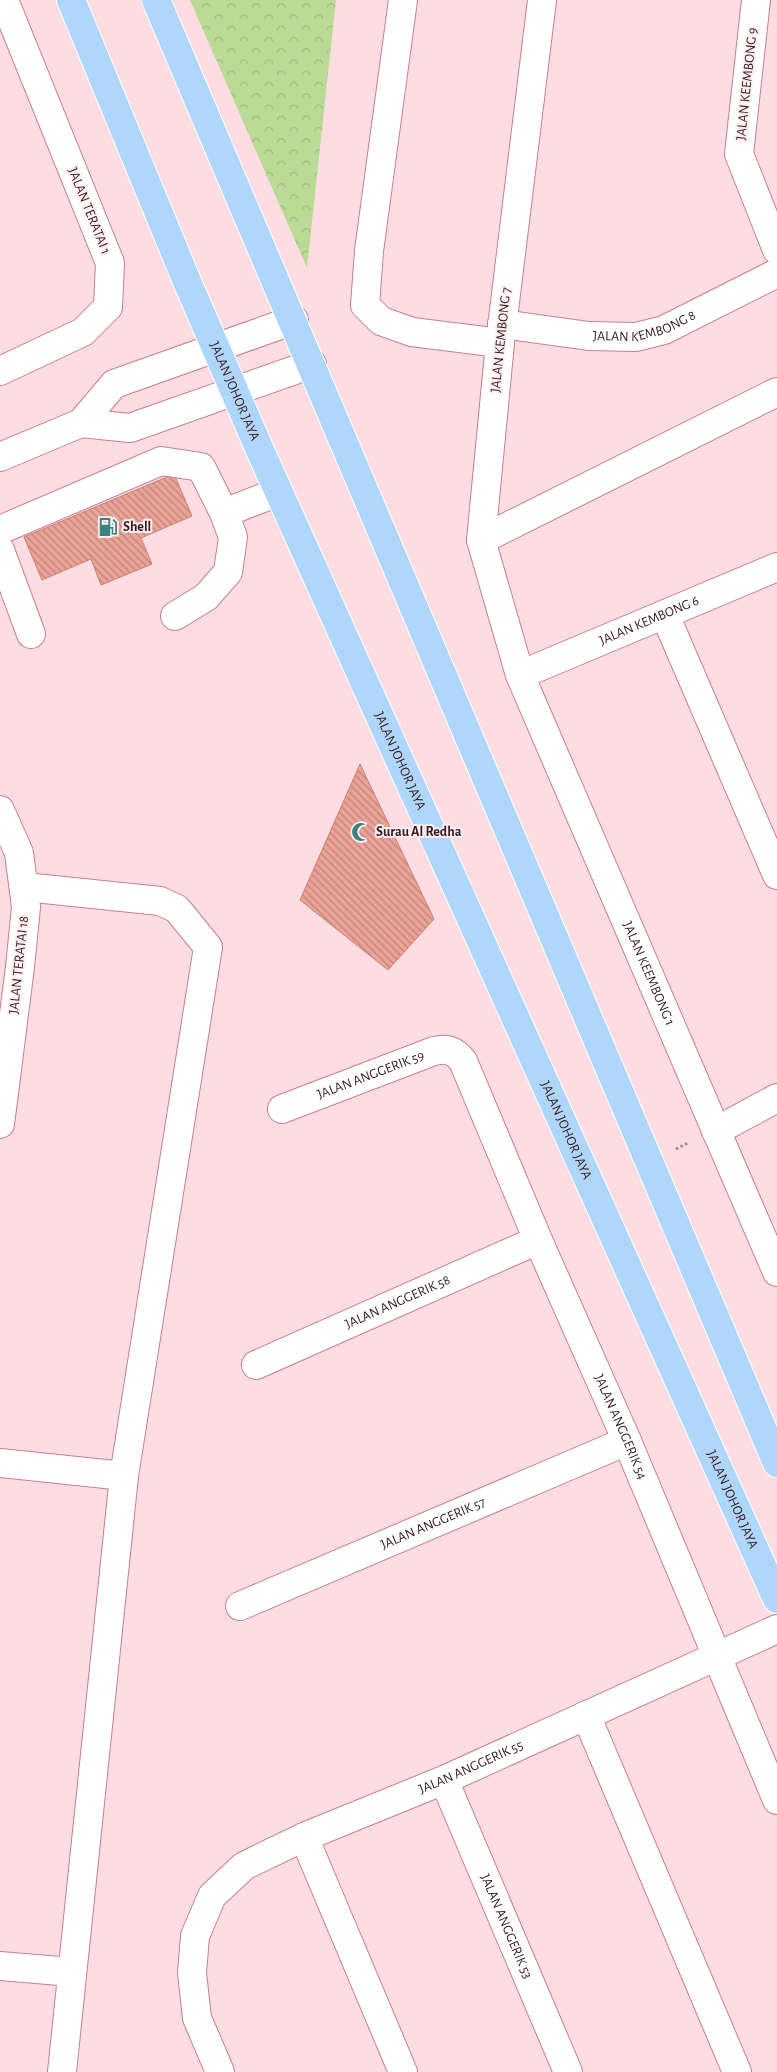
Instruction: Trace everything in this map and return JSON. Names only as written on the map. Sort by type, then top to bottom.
[{"type":"main road","name":"JALAN JOHOR JAYA","points":[[71,0],[278,492],[777,1599]]},
{"type":"main road","points":[[156,0],[294,320],[777,1463]]},
{"type":"street","name":"JALAN TERATAI 1","points":[[0,370],[82,332],[108,308],[110,262],[4,0]]},
{"type":"street","name":"JALAN KEMBONG 8","points":[[403,0],[369,251],[365,305],[381,322],[412,332],[636,337],[664,330],[777,274]]},
{"type":"street","name":"JALAN KEMBONG 7","points":[[520,675],[480,540],[501,333],[542,0]]},
{"type":"street","name":"JALAN KEEMBONG 9","points":[[756,0],[739,154],[777,250]]},
{"type":"street","points":[[0,457],[81,423],[114,384],[294,320]]},
{"type":"street","points":[[81,423],[130,428],[312,364]]},
{"type":"street","points":[[480,540],[777,392]]},
{"type":"street","points":[[0,530],[161,461],[201,467],[224,513],[233,537],[228,572],[206,597],[175,616]]},
{"type":"street","points":[[224,513],[278,492]]},
{"type":"street","points":[[0,550],[31,634]]},
{"type":"street","name":"JALAN KEMBONG 6","points":[[520,675],[777,568]]},
{"type":"street","points":[[665,614],[777,875]]},
{"type":"street","name":"JALAN KEEMBONG 1","points":[[520,675],[777,1272]]},
{"type":"street","name":"JALAN TERATAI 18","points":[[0,810],[19,853],[25,887],[26,907],[10,966],[0,1124]]},
{"type":"street","points":[[25,887],[160,901],[177,909],[208,947],[124,1476],[62,2072]]},
{"type":"street","name":"JALAN ANGGERIK 59","points":[[282,1109],[434,1051],[444,1048],[458,1055]]},
{"type":"street","name":"JALAN ANGGERIK 54","points":[[458,1055],[627,1441],[777,1800]]},
{"type":"street","points":[[716,1131],[777,1098]]},
{"type":"street","name":"JALAN ANGGERIK 58","points":[[256,1365],[538,1240]]},
{"type":"street","name":"JALAN ANGGERIK 57","points":[[240,1606],[627,1441]]},
{"type":"street","points":[[0,1463],[124,1476]]},
{"type":"street","name":"JALAN ANGGERIK 55","points":[[220,2072],[197,2018],[192,1973],[195,1936],[212,1896],[244,1866],[304,1837],[444,1780],[777,1629]]},
{"type":"street","points":[[586,1715],[737,2072]]},
{"type":"street","name":"JALAN ANGGERIK 53","points":[[444,1780],[568,2072]]},
{"type":"street","points":[[304,1837],[403,2072]]},
{"type":"street","points":[[0,1966],[72,1972]]},
{"type":"path","points":[[649,1161],[716,1131]]},
{"type":"green space","points":[[190,0],[336,0],[307,268]]},
{"type":"building","name":"Shell","points":[[174,474],[192,516],[141,538],[152,564],[101,585],[91,559],[42,580],[24,537]]},
{"type":"building","name":"Surau Al Redha","points":[[360,764],[434,919],[388,970],[300,900]]},
{"type":"place","name":"Shell","points":[[108,527]]},
{"type":"place","name":"Surau Al Redha","points":[[361,832]]}]
